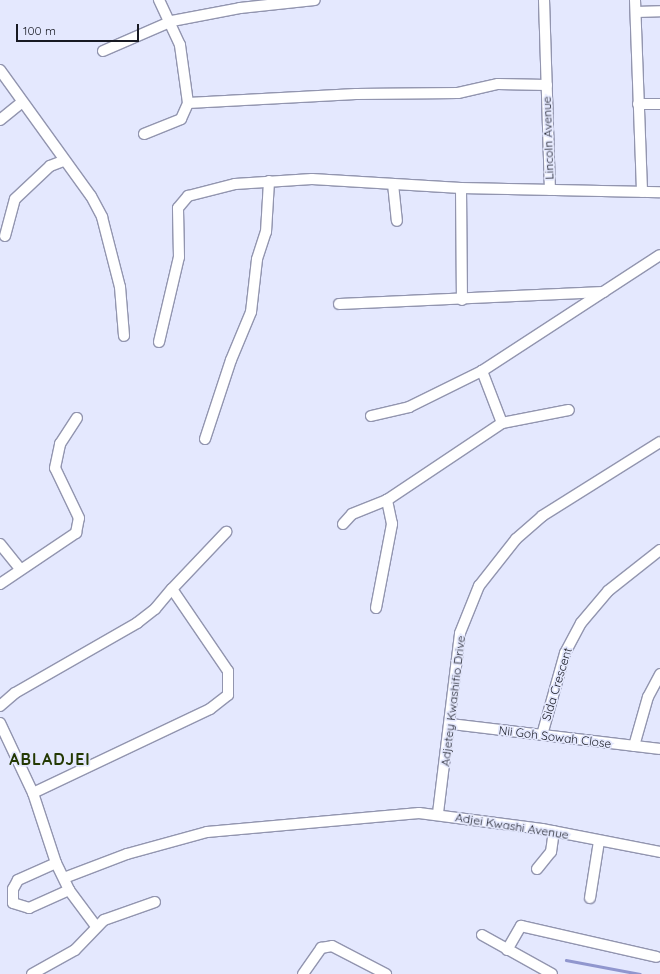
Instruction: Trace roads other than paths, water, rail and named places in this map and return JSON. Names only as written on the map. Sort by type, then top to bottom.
[{"type":"street","points":[[144,134],[181,119],[188,103],[180,45],[172,21],[160,0]]},
{"type":"street","points":[[103,51],[172,21],[240,8],[315,0]]},
{"type":"street","name":"Lincoln Avenue","points":[[544,0],[550,190],[660,192]]},
{"type":"street","points":[[636,0],[638,104],[642,192]]},
{"type":"street","points":[[636,12],[660,11]]},
{"type":"street","points":[[0,70],[21,103],[62,161],[91,196],[102,217],[120,287],[124,336]]},
{"type":"street","points":[[188,103],[356,94],[458,93],[498,84],[547,86]]},
{"type":"street","points":[[0,120],[21,103]]},
{"type":"street","points":[[638,104],[660,104]]},
{"type":"street","points":[[5,236],[15,199],[50,166],[62,161]]},
{"type":"street","points":[[159,342],[179,257],[176,219],[182,201],[235,184],[269,181],[550,190]]},
{"type":"street","points":[[205,439],[231,360],[252,312],[257,258],[266,232],[269,181]]},
{"type":"street","points":[[393,184],[397,221]]},
{"type":"street","points":[[460,188],[462,300]]},
{"type":"street","points":[[371,416],[409,408],[482,371],[606,292],[660,255]]},
{"type":"street","points":[[339,304],[462,300],[606,292]]},
{"type":"street","points":[[482,371],[502,423]]},
{"type":"street","points":[[343,524],[352,514],[388,500],[502,423],[569,410]]},
{"type":"street","points":[[0,584],[20,569],[76,533],[79,525],[55,468],[60,444],[77,418]]},
{"type":"street","name":"Adjetey Kwashifio Drive","points":[[438,813],[451,724],[460,633],[479,586],[516,539],[542,516],[660,442]]},
{"type":"street","points":[[376,608],[392,524],[388,500]]},
{"type":"street","points":[[0,706],[15,693],[137,623],[155,609],[226,532]]},
{"type":"street","points":[[0,544],[20,569]]},
{"type":"street","name":"Sida Crescent","points":[[542,735],[565,654],[581,623],[608,591],[660,550]]},
{"type":"street","points":[[33,793],[210,709],[228,695],[228,672],[172,589]]},
{"type":"street","points":[[634,746],[648,696],[660,674]]},
{"type":"street","points":[[0,723],[33,793],[56,863],[69,890],[95,925]]},
{"type":"street","name":"Nii Goh Sowah Close","points":[[451,724],[660,749]]},
{"type":"street","name":"Adjei Kwashi Avenue","points":[[64,878],[127,854],[207,832],[359,818],[438,813],[554,831],[660,852]]},
{"type":"street","points":[[537,869],[551,852],[554,831]]},
{"type":"street","points":[[590,898],[599,841]]},
{"type":"street","points":[[56,863],[18,880],[13,890],[14,903],[19,908],[29,908],[69,890]]},
{"type":"street","points":[[32,974],[75,950],[95,925],[155,902]]},
{"type":"street","points":[[507,950],[516,930],[521,926],[657,957]]},
{"type":"street","points":[[482,935],[552,974]]},
{"type":"street","points":[[303,974],[321,948],[332,946],[386,974]]},
{"type":"waterway","points":[[566,960],[640,974]]},
{"type":"district","name":"ABLADJEI","points":[[50,759]]}]
